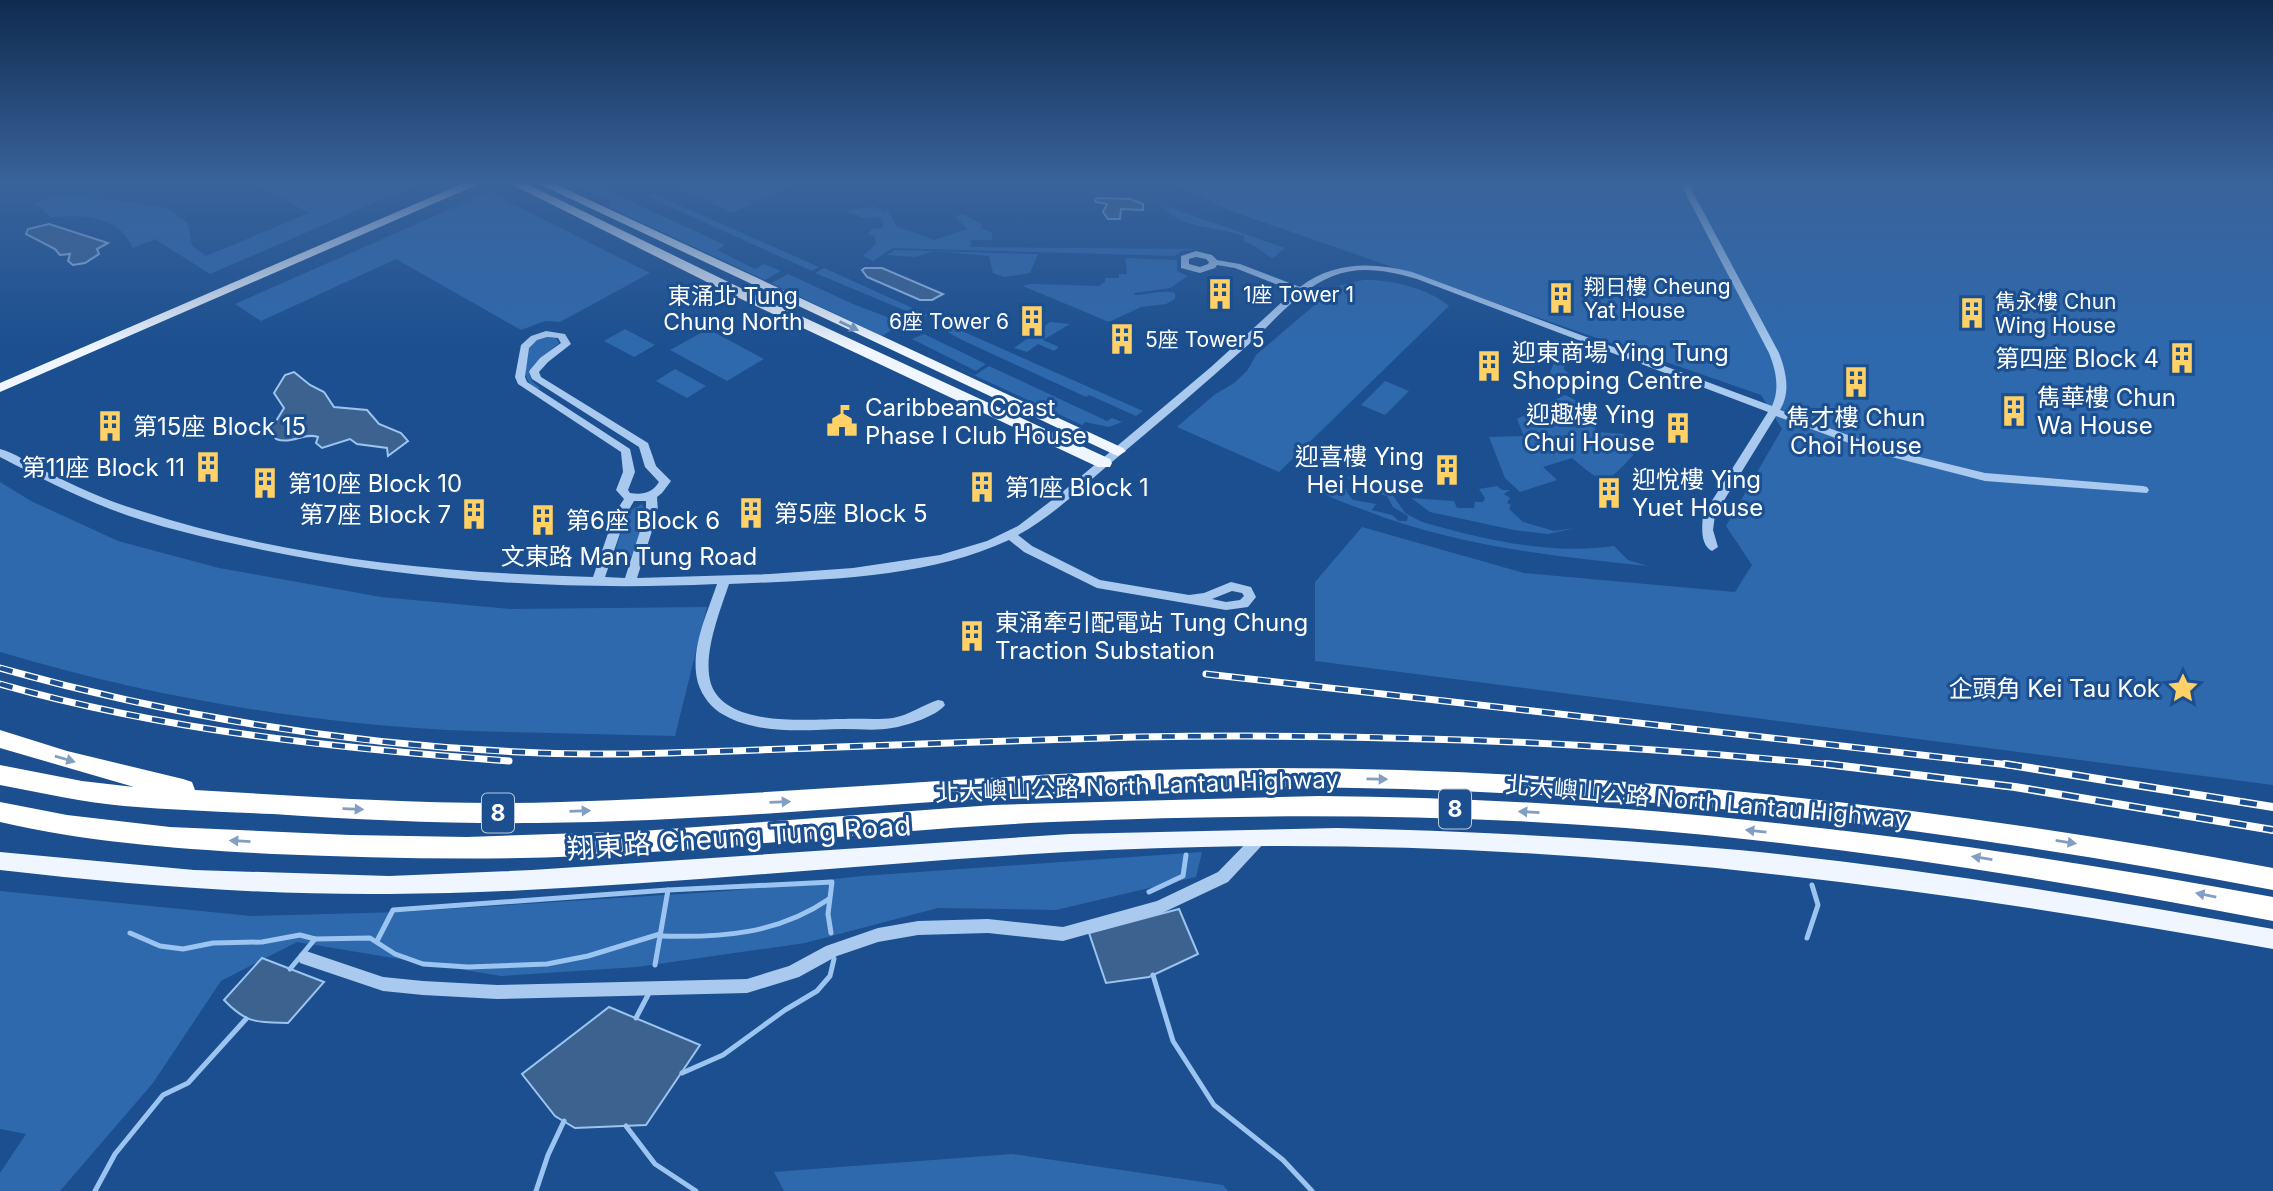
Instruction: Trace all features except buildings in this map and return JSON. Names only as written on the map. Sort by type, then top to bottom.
[{"type":"highway","points":[[0,739],[67,760],[236,801]]},
{"type":"highway","name":"北大嶼山公路 North Lantau Highway","points":[[0,775],[103,793],[402,811],[539,813],[1163,779],[1485,782],[1615,789],[1844,811],[2084,845],[2273,879]]},
{"type":"highway","name":"北大嶼山公路 North Lantau Highway","points":[[0,812],[41,822],[176,838],[403,848],[524,847],[1043,812],[1301,806],[1427,807],[1592,816],[1821,837],[1933,851],[2151,885],[2273,909]]},
{"type":"highway","points":[[0,820],[41,822]]},
{"type":"main road","points":[[0,388],[127,327],[328,239]]},
{"type":"main road","points":[[0,376],[341,239]]},
{"type":"main road","points":[[629,239],[1104,463]]},
{"type":"main road","points":[[662,239],[1118,451]]},
{"type":"main road","name":"翔東路 Cheung Tung Road","points":[[0,861],[96,873],[210,881],[397,884],[548,878],[1044,844],[1261,837],[1522,843],[1770,862],[2009,893],[2273,939]]},
{"type":"street","points":[[1712,547],[1707,530],[1709,515],[1782,393],[1778,361],[1713,239]]},
{"type":"street","points":[[1214,262],[1237,266],[1303,290]]},
{"type":"street","name":"文東路 Man Tung Road","points":[[0,452],[91,496],[154,520],[287,551],[451,573],[597,582],[723,581],[828,575],[950,556],[989,545],[1010,535],[1059,502],[1303,290],[1320,278],[1345,269],[1368,267],[1406,273],[1880,451],[1968,474],[2143,490]]},
{"type":"street","points":[[546,334],[565,338],[566,344],[562,349],[538,365],[534,372],[537,379],[643,445],[655,472],[665,481],[661,490],[651,496],[631,498],[623,493],[624,482],[629,471],[626,451],[523,384],[520,377],[525,356],[524,346],[528,341],[546,334]]},
{"type":"street","points":[[624,482],[641,472],[655,472]]},
{"type":"street","points":[[630,582],[652,512],[651,496]]},
{"type":"street","points":[[597,582],[621,513],[631,498]]},
{"type":"street","points":[[1010,535],[1028,549],[1097,584],[1191,600]]},
{"type":"street","points":[[723,581],[703,670],[705,687],[727,711],[766,723],[802,726],[893,723],[937,705]]},
{"type":"street","points":[[306,958],[383,984],[423,988],[497,992],[747,986],[793,972],[832,951],[878,935],[918,928],[988,926],[1063,934],[1160,907],[1223,877],[1261,837]]},
{"type":"shaded area","points":[[35,239],[94,239],[108,243],[97,249],[99,254],[85,263],[73,265],[68,261],[70,254],[60,255],[55,249]]},
{"type":"shaded area","points":[[127,239],[191,239],[192,246],[206,256],[248,239],[292,239],[210,274],[155,239],[133,248]]},
{"type":"shaded area","points":[[383,239],[582,239],[650,273],[560,322],[545,321],[521,330],[396,259],[261,321],[235,304]]},
{"type":"shaded area","points":[[676,239],[711,239],[725,245],[717,250],[755,269],[764,264],[781,271],[765,280]]},
{"type":"shaded area","points":[[740,239],[755,239],[819,267],[812,271]]},
{"type":"shaded area","points":[[875,239],[992,239],[971,240],[970,247],[1200,249],[1182,251],[1174,256],[893,248],[873,261],[863,256],[876,244]]},
{"type":"shaded area","points":[[1244,239],[1258,239],[1285,248],[1273,258],[1244,242]]},
{"type":"shaded area","points":[[1310,239],[2273,239],[2273,785],[1315,661],[1315,582],[1362,527],[1524,573],[1735,592],[1752,565],[1726,526],[1782,429],[1761,395]]},
{"type":"shaded area","points":[[895,250],[933,251],[916,257],[886,255]]},
{"type":"shaded area","points":[[934,251],[1038,254],[1030,273],[1004,277],[993,273],[989,256]]},
{"type":"shaded area","points":[[1125,258],[1177,260],[1177,271],[1188,276],[1170,288],[1134,293],[1170,292],[1175,293],[1175,299],[1166,304],[1141,307],[1109,322],[1023,286],[1099,286],[1105,282],[1105,278],[1119,278],[1119,274],[1127,274]]},
{"type":"shaded area","points":[[824,268],[928,315],[923,318],[815,273]]},
{"type":"shaded area","points":[[882,268],[943,294],[932,300],[920,300],[867,277],[862,270]]},
{"type":"shaded area","points":[[788,274],[853,304],[908,325],[901,324],[882,336],[771,283]]},
{"type":"shaded area","points":[[1363,280],[1408,286],[1430,294],[1449,306],[1279,472],[1177,427],[1214,395],[1234,383],[1247,371],[1256,355],[1331,291],[1341,285]]},
{"type":"shaded area","points":[[937,320],[1143,411],[1136,416],[1089,395],[1086,397],[960,339],[932,323]]},
{"type":"shaded area","points":[[1050,322],[1070,324],[1043,340],[1059,347],[1054,351],[1038,344],[1027,352],[1014,348]]},
{"type":"shaded area","points":[[625,329],[655,345],[634,357],[604,341]]},
{"type":"shaded area","points":[[708,329],[764,359],[727,381],[670,350]]},
{"type":"shaded area","points":[[924,334],[986,364],[976,371],[912,339]]},
{"type":"shaded area","points":[[539,338],[556,338],[559,343],[534,365],[529,373],[532,381],[540,388],[537,390],[526,376],[528,347]]},
{"type":"shaded area","points":[[1558,351],[1572,353],[1569,363],[1563,368],[1577,382],[1565,387],[1549,376]]},
{"type":"shaded area","points":[[950,364],[975,375],[989,366],[1107,421],[1112,418],[1122,422],[1109,427],[1085,422],[1082,425]]},
{"type":"shaded area","points":[[675,369],[706,386],[687,398],[656,381]]},
{"type":"shaded area","points":[[294,372],[324,392],[334,407],[367,410],[379,424],[401,433],[408,441],[388,456],[387,448],[357,444],[350,439],[322,448],[316,443],[318,437],[313,436],[287,441],[276,439],[270,431],[284,408],[274,393],[285,375]]},
{"type":"shaded area","points":[[1385,381],[1409,391],[1385,415],[1361,405]]},
{"type":"shaded area","points":[[1565,395],[1589,407],[1596,432],[1629,437],[1634,454],[1617,472],[1604,478],[1591,473],[1572,458],[1543,467],[1557,480],[1520,492],[1505,478],[1489,437],[1524,436],[1517,419]]},
{"type":"shaded area","points":[[1346,476],[1363,485],[1392,494],[1405,513],[1422,522],[1470,535],[1542,547],[1566,549],[1614,546],[1628,560],[1648,566],[1504,548],[1434,533],[1399,522],[1338,500],[1315,487],[1329,478],[1331,487],[1338,490],[1348,489],[1346,491],[1353,500],[1376,504],[1372,510],[1392,515],[1399,521],[1407,521],[1408,516],[1393,507],[1387,496],[1353,486],[1353,482]]},
{"type":"shaded area","points":[[0,482],[31,501],[118,541],[219,568],[381,597],[510,609],[707,607],[675,736],[447,730],[334,720],[165,693],[0,652]]},
{"type":"shaded area","points":[[1497,486],[1502,490],[1510,490],[1504,494],[1510,498],[1507,503],[1511,505],[1509,509],[1523,522],[1554,531],[1576,528],[1548,534],[1514,530],[1430,512],[1411,498],[1454,501],[1457,508],[1474,508],[1475,502],[1483,502],[1485,498],[1479,489]]},
{"type":"shaded area","points":[[642,504],[645,513],[632,556],[613,557],[628,512]]},
{"type":"shaded area","points":[[1202,852],[1196,877],[1056,910],[938,908],[805,943],[637,967],[501,976],[297,942],[221,981],[153,1083],[60,1191],[0,1191],[0,1173],[26,1134],[0,1129],[0,891],[251,916],[401,912],[727,891],[862,876]]},
{"type":"shaded area","points":[[1179,909],[1198,954],[1149,977],[1106,983],[1089,933]]},
{"type":"shaded area","points":[[262,958],[324,982],[288,1023],[246,1018],[224,1000]]},
{"type":"shaded area","points":[[609,1007],[700,1045],[646,1125],[575,1128],[555,1116],[522,1074]]},
{"type":"shaded area","points":[[1012,1154],[1223,1185],[1228,1191],[784,1191],[774,1172]]},
{"type":"waterway","points":[[1149,892],[1183,876],[1186,855]]},
{"type":"waterway","points":[[668,890],[832,882],[828,914],[831,933]]},
{"type":"waterway","points":[[1807,938],[1818,905],[1812,885]]},
{"type":"waterway","points":[[377,941],[393,910],[668,890]]},
{"type":"waterway","points":[[660,936],[668,890]]},
{"type":"waterway","points":[[660,936],[705,936],[769,927],[810,911],[829,899]]},
{"type":"waterway","points":[[130,933],[160,946],[183,949],[213,943],[262,942],[300,935],[315,939]]},
{"type":"waterway","points":[[315,939],[370,938],[395,954],[423,964],[468,967],[547,964],[588,956],[660,934]]},
{"type":"waterway","points":[[655,965],[660,936]]},
{"type":"waterway","points":[[290,969],[315,939]]},
{"type":"waterway","points":[[682,1073],[723,1055],[785,1010],[817,991],[830,976],[834,959]]},
{"type":"waterway","points":[[1153,975],[1173,1041],[1214,1105],[1283,1160],[1312,1191]]},
{"type":"waterway","points":[[636,1018],[648,995]]},
{"type":"waterway","points":[[95,1191],[115,1154],[163,1095],[188,1083],[246,1019]]},
{"type":"waterway","points":[[536,1191],[548,1155],[564,1121]]},
{"type":"waterway","points":[[626,1126],[655,1164],[696,1191]]},
{"type":"railway","points":[[0,668],[134,701],[268,727],[404,744],[541,753],[642,754],[1136,737],[1313,736],[1578,745],[1841,766]]},
{"type":"railway","points":[[1206,674],[2016,766]]},
{"type":"railway","points":[[0,684],[189,726],[316,743],[509,761]]},
{"type":"railway","points":[[1826,764],[1841,766]]},
{"type":"railway","points":[[2005,764],[2016,766]]},
{"type":"railway","points":[[1841,766],[2015,787],[2273,830]]},
{"type":"railway","points":[[2016,766],[2273,807]]},
{"type":"place","name":"1座 Tower 1","points":[[1220,294]]},
{"type":"place","name":"翔日樓 Cheung Yat House","points":[[1561,298]]},
{"type":"place","name":"雋永樓 Chun Wing House","points":[[1972,313]]},
{"type":"place","name":"6座 Tower 6","points":[[1032,321]]},
{"type":"place","name":"5座 Tower 5","points":[[1122,339]]},
{"type":"place","name":"第四座 Block 4","points":[[2182,358]]},
{"type":"place","name":"迎東商場 Ying Tung Shopping Centre","points":[[1489,366]]},
{"type":"place","name":"雋才樓 Chun Choi House","points":[[1856,382]]},
{"type":"place","name":"雋華樓 Chun Wa House","points":[[2014,411]]},
{"type":"place","name":"Caribbean Coast Phase I Club House","points":[[842,421]]},
{"type":"place","name":"第15座 Block 15","points":[[110,426]]},
{"type":"place","name":"迎趣樓 Ying Chui House","points":[[1678,428]]},
{"type":"place","name":"第11座 Block 11","points":[[208,467]]},
{"type":"place","name":"迎喜樓 Ying Hei House","points":[[1447,470]]},
{"type":"place","name":"第10座 Block 10","points":[[265,483]]},
{"type":"place","name":"第1座 Block 1","points":[[982,487]]},
{"type":"place","name":"迎悅樓 Ying Yuet House","points":[[1609,493]]},
{"type":"place","name":"第5座 Block 5","points":[[751,513]]},
{"type":"place","name":"第7座 Block 7","points":[[474,514]]},
{"type":"place","name":"第6座 Block 6","points":[[543,520]]},
{"type":"place","name":"東涌牽引配電站 Tung Chung Traction Substation","points":[[972,636]]},
{"type":"place","name":"企頭角 Kei Tau Kok","points":[[2183,688]]},
{"type":"district","name":"東涌北 Tung Chung North","points":[[733,309]]}]
